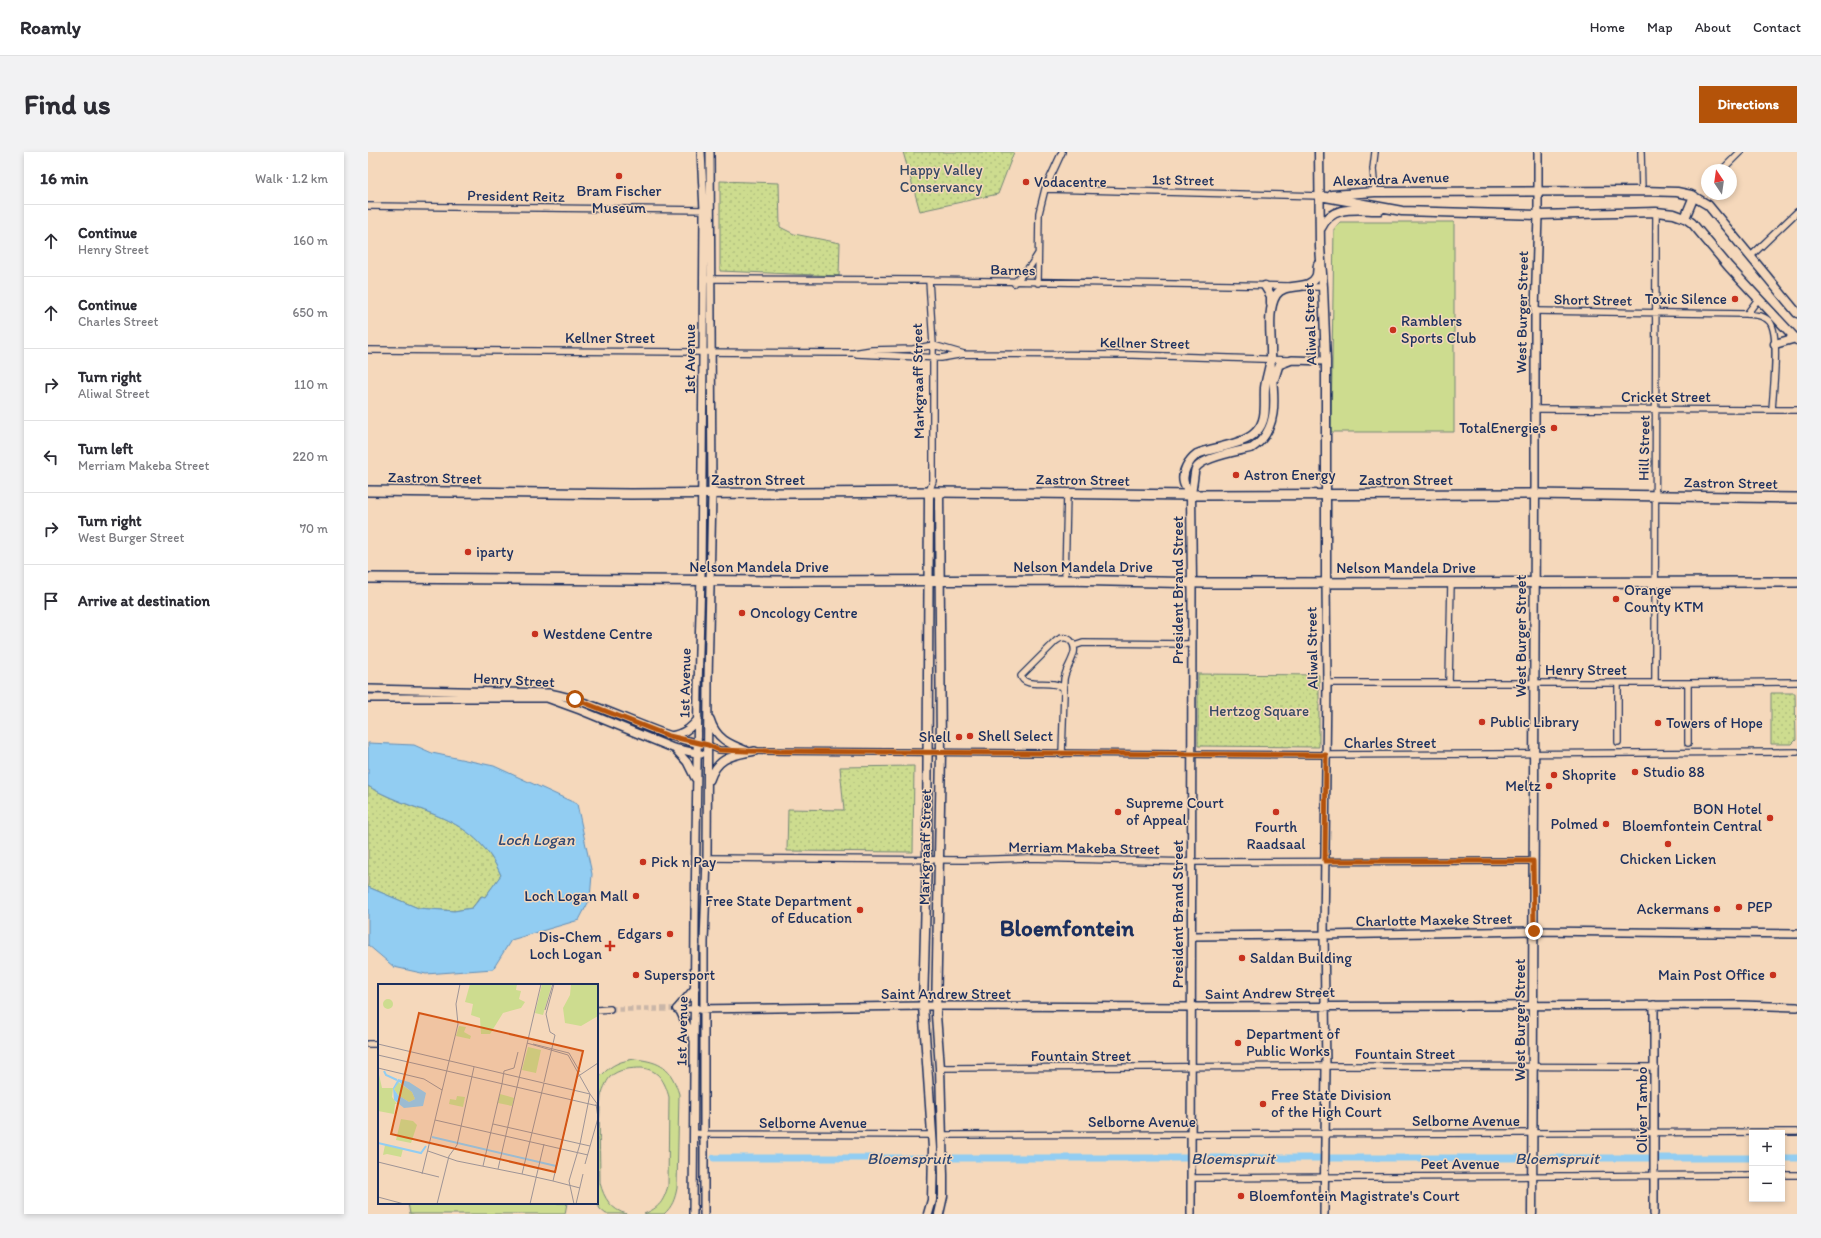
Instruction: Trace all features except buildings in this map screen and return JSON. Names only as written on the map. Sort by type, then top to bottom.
[{"type":"highway","name":"Zastron Street","points":[[368,491],[701,494],[934,492],[1191,495],[1535,494],[1797,498]]},
{"type":"highway","name":"Nelson Mandela Drive","points":[[368,578],[706,581],[1065,580],[1192,582],[1797,582]]},
{"type":"main road","name":"Aliwal Street","points":[[1320,152],[1320,247],[1324,287],[1326,361],[1326,582]]},
{"type":"main road","name":"Alexandra Avenue","points":[[1320,196],[1375,192],[1642,190],[1677,192],[1694,196],[1708,206],[1797,313]]},
{"type":"main road","name":"Alexandra Avenue","points":[[1320,196],[1402,211],[1538,215],[1656,212],[1685,218],[1700,231],[1729,267],[1796,339]]},
{"type":"main road","points":[[1685,218],[1694,196]]},
{"type":"main road","points":[[1320,231],[1326,218],[1339,211],[1402,211]]},
{"type":"main road","points":[[1272,305],[1277,294],[1283,288],[1306,284],[1316,277],[1320,247]]},
{"type":"main road","points":[[1265,286],[1271,296],[1272,305],[1271,359]]},
{"type":"main road","points":[[1775,344],[1796,339]]},
{"type":"main road","name":"President Brand Street","points":[[1192,582],[1191,495],[1184,483],[1185,468],[1191,458],[1205,450],[1248,438],[1256,432],[1262,424],[1265,413],[1265,387],[1271,359]]},
{"type":"main road","name":"Markgraaff Street","points":[[928,1214],[932,1200],[933,1148],[924,1006],[928,580],[934,492]]},
{"type":"main road","name":"Markgraaff Street","points":[[934,492],[939,580],[941,752],[936,1007],[943,1148],[943,1196],[939,1214]]},
{"type":"main road","name":"West Burger Street","points":[[1532,1214],[1534,1066],[1533,861],[1535,754],[1535,494]]},
{"type":"main road","points":[[928,1073],[940,1068]]},
{"type":"street","name":"1st Avenue","points":[[693,1214],[697,743],[712,494],[711,279],[707,210],[701,152]]},
{"type":"street","name":"1st Avenue","points":[[704,1214],[704,942],[707,858],[708,713],[706,581],[701,494],[703,279],[710,152]]},
{"type":"street","points":[[1038,283],[1040,213],[1045,189],[1062,152]]},
{"type":"street","points":[[1375,152],[1373,170],[1375,192]]},
{"type":"street","name":"West Burger Street","points":[[1535,494],[1535,311],[1538,152]]},
{"type":"street","points":[[1641,152],[1642,190]]},
{"type":"street","points":[[1728,164],[1740,152]]},
{"type":"street","name":"1st Street","points":[[1045,189],[1320,196]]},
{"type":"street","name":"President Reitz","points":[[368,206],[707,210]]},
{"type":"street","name":"Hill Street","points":[[1655,684],[1655,496],[1657,409],[1656,212]]},
{"type":"street","points":[[1750,257],[1797,212]]},
{"type":"street","points":[[1014,283],[1038,254]]},
{"type":"street","name":"Barnes","points":[[703,279],[929,280],[1014,283],[1324,287]]},
{"type":"street","name":"Markgraaff Street","points":[[929,280],[933,345],[934,492]]},
{"type":"street","points":[[1747,314],[1759,298]]},
{"type":"street","name":"Short Street","points":[[1535,311],[1656,314],[1747,314],[1763,316],[1771,323],[1775,344]]},
{"type":"street","points":[[1772,410],[1775,344]]},
{"type":"street","name":"Kellner Street","points":[[853,353],[872,350],[912,349],[933,345],[964,354]]},
{"type":"street","name":"Kellner Street","points":[[368,350],[853,353],[933,358],[964,354],[1133,355],[1326,361]]},
{"type":"street","points":[[1271,359],[1274,385]]},
{"type":"street","points":[[1191,495],[1195,470],[1200,464],[1215,458],[1252,448],[1266,435],[1271,428],[1273,420],[1274,385],[1276,373],[1279,366],[1292,360]]},
{"type":"street","name":"Cricket Street","points":[[1536,409],[1797,410]]},
{"type":"street","points":[[1065,580],[1067,493]]},
{"type":"street","name":"President Brand Street","points":[[1191,1214],[1193,754],[1192,582]]},
{"type":"street","name":"Aliwal Street","points":[[1324,1214],[1326,1066],[1324,935],[1327,683],[1326,582]]},
{"type":"street","points":[[1449,683],[1451,582]]},
{"type":"street","points":[[1062,754],[1064,690],[1064,676],[1073,656],[1074,646],[1067,638],[1059,639],[1021,676],[1023,681],[1029,684],[1053,684],[1061,686],[1064,690]]},
{"type":"street","points":[[1074,646],[1083,644],[1192,644]]},
{"type":"street","name":"Henry Street","points":[[1327,683],[1688,684],[1797,682]]},
{"type":"street","points":[[1618,684],[1618,742]]},
{"type":"street","points":[[1688,684],[1688,743]]},
{"type":"street","name":"Henry Street","points":[[368,689],[549,693],[575,699],[669,736],[708,745],[719,750]]},
{"type":"street","name":"Henry Street","points":[[368,698],[547,698],[673,748],[708,755],[719,750]]},
{"type":"street","points":[[708,713],[714,730],[721,739],[747,751]]},
{"type":"street","points":[[669,736],[688,730],[698,719]]},
{"type":"street","points":[[673,748],[692,768],[697,783]]},
{"type":"street","name":"Charles Street","points":[[719,750],[1326,755],[1797,752]]},
{"type":"street","points":[[708,786],[712,773],[720,761],[733,756],[755,751]]},
{"type":"street","name":"Merriam Makeba Street","points":[[707,858],[1029,858],[1192,862],[1533,861]]},
{"type":"street","name":"Charlotte Maxeke Street","points":[[1192,936],[1534,931],[1797,934]]},
{"type":"street","points":[[677,1009],[695,988]]},
{"type":"street","name":"Saint Andrew Street","points":[[695,1009],[924,1006],[1192,1007],[1654,1005],[1797,1007]]},
{"type":"street","name":"Oliver Tambo","points":[[1654,1005],[1654,1214]]},
{"type":"street","points":[[598,1010],[610,1009]]},
{"type":"street","points":[[677,1009],[695,1009]]},
{"type":"street","points":[[677,1009],[695,1040]]},
{"type":"street","name":"Fountain Street","points":[[940,1068],[1192,1068],[1326,1066],[1655,1067]]},
{"type":"street","name":"Selborne Avenue","points":[[942,1135],[1325,1138],[1533,1137],[1655,1133],[1797,1132]]},
{"type":"street","name":"Selborne Avenue","points":[[694,1133],[932,1135]]},
{"type":"street","name":"Peet Avenue","points":[[1191,1178],[1324,1177],[1532,1172],[1654,1172],[1749,1175]]},
{"type":"street","points":[[1785,1175],[1797,1174]]},
{"type":"green space","name":"Happy Valley Conservancy","points":[[903,152],[1014,152],[998,194],[920,211]]},
{"type":"green space","points":[[720,181],[779,183],[780,227],[794,234],[840,243],[839,276],[720,271]]},
{"type":"green space","name":"Ramblers Sports Club","points":[[1340,222],[1454,222],[1454,432],[1331,432],[1334,229]]},
{"type":"green space","name":"Hertzog Square","points":[[1198,674],[1319,675],[1319,747],[1198,746]]},
{"type":"green space","points":[[1771,693],[1795,693],[1796,740],[1792,744],[1771,744]]},
{"type":"green space","points":[[914,766],[913,852],[787,851],[788,809],[844,810],[840,767]]},
{"type":"green space","points":[[368,786],[387,796],[443,818],[460,827],[475,838],[489,854],[501,875],[485,897],[481,896],[472,908],[454,911],[418,908],[368,887]]},
{"type":"green space","points":[[635,1059],[644,1060],[664,1068],[672,1078],[679,1094],[677,1188],[673,1202],[664,1214],[644,1214],[654,1209],[660,1203],[668,1186],[669,1097],[663,1082],[657,1074],[648,1069],[642,1068],[629,1069],[613,1074],[607,1081],[601,1097],[599,1129],[600,1183],[609,1203],[617,1210],[627,1214],[606,1214],[600,1209],[598,1204],[598,1075],[602,1075],[609,1068],[625,1061]]},
{"type":"green space","points":[[408,1204],[567,1204],[565,1214],[410,1214]]},
{"type":"water","name":"Loch Logan","points":[[368,743],[414,745],[432,753],[494,766],[577,804],[592,874],[590,899],[579,920],[511,940],[493,969],[426,974],[394,967],[368,945],[368,887],[418,908],[454,911],[472,908],[482,896],[485,897],[501,875],[489,854],[475,839],[460,827],[443,818],[387,796],[368,786]]},
{"type":"waterway","name":"Bloemspruit","points":[[714,1158],[1749,1158]]},
{"type":"waterway","name":"Bloemspruit","points":[[1785,1158],[1797,1158]]},
{"type":"tunnel","points":[[610,1009],[676,1009]]},
{"type":"place","name":"Bram Fischer Museum","points":[[619,176]]},
{"type":"place","name":"Vodacentre","points":[[1026,182]]},
{"type":"place","name":"Toxic Silence","points":[[1735,299]]},
{"type":"place","name":"Ramblers Sports Club","points":[[1393,330]]},
{"type":"place","name":"TotalEnergies","points":[[1554,428]]},
{"type":"place","name":"Astron Energy","points":[[1236,475]]},
{"type":"place","name":"iparty","points":[[468,552]]},
{"type":"place","name":"Orange County KTM","points":[[1616,599]]},
{"type":"place","name":"Oncology Centre","points":[[742,613]]},
{"type":"place","name":"Westdene Centre","points":[[535,634]]},
{"type":"place","name":"Public Library","points":[[1482,722]]},
{"type":"place","name":"Towers of Hope","points":[[1658,723]]},
{"type":"place","name":"Shell Select","points":[[970,736]]},
{"type":"place","name":"Shell","points":[[959,737]]},
{"type":"place","name":"Studio 88","points":[[1635,772]]},
{"type":"place","name":"Shoprite","points":[[1554,775]]},
{"type":"place","name":"Meltz","points":[[1549,786]]},
{"type":"place","name":"Supreme Court of Appeal","points":[[1118,812]]},
{"type":"place","name":"Fourth Raadsaal","points":[[1276,812]]},
{"type":"place","name":"BON Hotel Bloemfontein Central","points":[[1770,818]]},
{"type":"place","name":"Polmed","points":[[1606,824]]},
{"type":"place","name":"Chicken Licken","points":[[1668,844]]},
{"type":"place","name":"Pick n Pay","points":[[643,862]]},
{"type":"place","name":"Loch Logan Mall","points":[[636,896]]},
{"type":"place","name":"PEP","points":[[1739,907]]},
{"type":"place","name":"Ackermans","points":[[1717,909]]},
{"type":"place","name":"Free State Department of Education","points":[[860,910]]},
{"type":"place","name":"Edgars","points":[[670,934]]},
{"type":"place","name":"Dis-Chem Loch Logan","points":[[610,946]]},
{"type":"place","name":"Saldan Building","points":[[1242,958]]},
{"type":"place","name":"Supersport","points":[[636,975]]},
{"type":"place","name":"Main Post Office","points":[[1773,975]]},
{"type":"place","name":"Department of Public Works","points":[[1238,1043]]},
{"type":"place","name":"Free State Division of the High Court","points":[[1263,1104]]},
{"type":"place","name":"Bloemfontein Magistrate's Court","points":[[1241,1196]]},
{"type":"district","name":"Bloemfontein","points":[[1067,928]]},
{"type":"route","points":[[575,699],[669,736],[685,741],[708,745],[719,750],[1326,755],[1325,861],[1533,861],[1534,931]]}]
